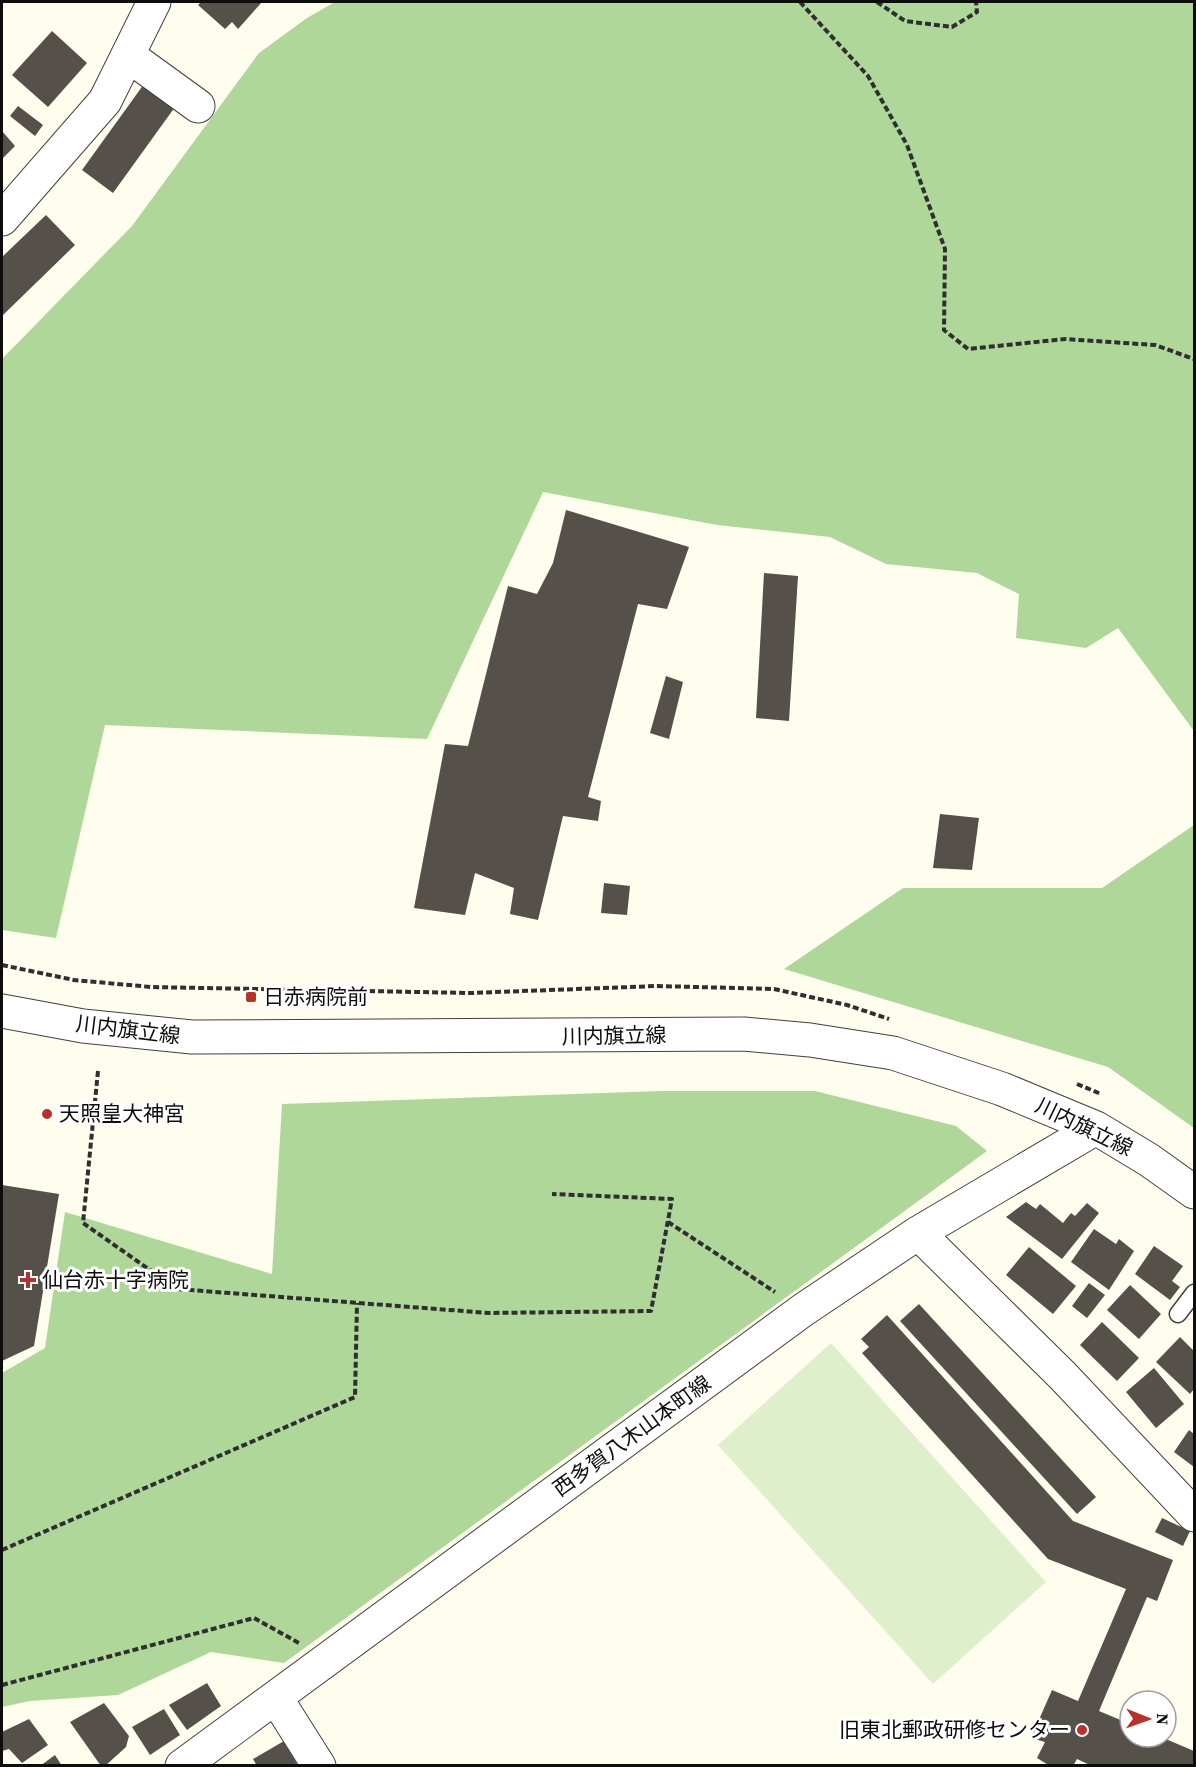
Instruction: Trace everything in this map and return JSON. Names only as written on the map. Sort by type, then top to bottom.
[{"type":"street","points":[[2,219],[105,101],[154,2]]},
{"type":"street","points":[[129,56],[198,106]]},
{"type":"street","name":"川内旗立線","points":[[2,1011],[83,1026],[192,1037],[744,1034],[810,1040],[893,1053],[1002,1089],[1096,1128],[1149,1160],[1194,1192]]},
{"type":"street","name":"西多賀八木山本町線","points":[[182,1766],[803,1310],[918,1233],[1096,1128]]},
{"type":"street","points":[[918,1233],[1063,1376],[1194,1515]]},
{"type":"street","points":[[276,1698],[319,1766]]},
{"type":"lane","points":[[1178,1314],[1194,1293]]},
{"type":"path","points":[[800,2],[868,76],[907,146],[945,249],[944,330],[968,349],[1065,339],[1155,345],[1194,359]]},
{"type":"path","points":[[877,2],[905,21],[952,27],[977,12],[976,2]]},
{"type":"path","points":[[98,1071],[82,1223],[177,1289],[489,1313],[651,1311],[672,1199],[552,1194]]},
{"type":"path","points":[[668,1222],[803,1310]]},
{"type":"path","points":[[2,1550],[355,1397],[357,1303]]},
{"type":"path","points":[[2,1685],[254,1618],[329,1659]]},
{"type":"green space","points":[[335,2],[1194,2],[1194,731],[1118,628],[1086,648],[1016,638],[1019,594],[977,573],[886,564],[830,537],[717,525],[543,492],[427,739],[105,725],[56,938],[2,930],[2,359],[132,226],[259,53],[307,18]]},
{"type":"green space","points":[[1194,825],[1194,1128],[1108,1067],[784,969],[903,888],[1102,888]]},
{"type":"green space","points":[[661,1091],[815,1091],[956,1126],[987,1151],[284,1663],[211,1652],[118,1695],[30,1701],[2,1707],[2,1373],[45,1348],[65,1212],[272,1274],[282,1104]]},
{"type":"green space","points":[[831,1343],[1046,1582],[933,1684],[718,1445]]},
{"type":"building","points":[[201,2],[262,2],[238,29],[232,22],[225,29],[198,5]]},
{"type":"building","points":[[52,31],[87,63],[48,107],[12,75]]},
{"type":"building","points":[[144,84],[175,107],[113,193],[82,170]]},
{"type":"building","points":[[18,106],[43,125],[35,136],[10,116]]},
{"type":"building","points":[[2,131],[15,146],[2,159]]},
{"type":"building","points":[[46,215],[75,245],[2,316],[2,257]]},
{"type":"building","points":[[566,510],[689,547],[667,609],[638,604],[588,797],[601,801],[598,821],[563,816],[538,920],[510,914],[514,888],[475,873],[465,915],[414,908],[445,744],[468,746],[508,586],[537,594],[553,563]]},
{"type":"building","points":[[764,573],[798,576],[789,721],[756,718]]},
{"type":"building","points":[[666,676],[683,682],[669,739],[650,733]]},
{"type":"building","points":[[940,814],[979,818],[972,870],[933,868]]},
{"type":"building","points":[[604,883],[630,886],[627,915],[601,913]]},
{"type":"building","points":[[2,1185],[59,1194],[34,1346],[2,1361]]},
{"type":"building","points":[[1026,1202],[1036,1209],[1040,1204],[1063,1223],[1071,1213],[1075,1216],[1087,1203],[1099,1213],[1062,1259],[1006,1217]]},
{"type":"building","points":[[1094,1229],[1116,1244],[1119,1239],[1134,1251],[1109,1290],[1071,1262]]},
{"type":"building","points":[[1154,1246],[1183,1266],[1172,1281],[1180,1287],[1170,1300],[1135,1274]]},
{"type":"building","points":[[1029,1247],[1076,1286],[1053,1314],[1006,1275]]},
{"type":"building","points":[[1089,1283],[1105,1295],[1087,1318],[1072,1306]]},
{"type":"building","points":[[1130,1285],[1161,1314],[1139,1339],[1107,1310]]},
{"type":"building","points":[[919,1304],[1096,1497],[1077,1514],[900,1321]]},
{"type":"building","points":[[887,1315],[1073,1521],[1173,1560],[1157,1601],[1147,1597],[1099,1711],[1118,1719],[1118,1749],[1178,1749],[1178,1744],[1194,1751],[1194,1766],[1092,1766],[1077,1759],[1073,1766],[1050,1766],[1037,1758],[1045,1742],[1031,1738],[1052,1690],[1078,1701],[1126,1589],[1048,1559],[862,1353],[869,1347],[861,1339]]},
{"type":"building","points":[[1102,1322],[1139,1358],[1117,1381],[1080,1345]]},
{"type":"building","points":[[1180,1337],[1194,1351],[1194,1389],[1190,1394],[1156,1362]]},
{"type":"building","points":[[1154,1368],[1184,1404],[1156,1428],[1126,1392]]},
{"type":"building","points":[[1189,1430],[1194,1434],[1194,1467],[1174,1452]]},
{"type":"building","points":[[1162,1518],[1190,1531],[1183,1546],[1155,1532]]},
{"type":"building","points":[[207,1683],[221,1706],[187,1730],[169,1705]]},
{"type":"building","points":[[104,1703],[129,1736],[126,1747],[105,1766],[101,1766],[70,1722]]},
{"type":"building","points":[[164,1709],[180,1735],[150,1755],[132,1727]]},
{"type":"building","points":[[29,1719],[48,1745],[22,1763],[9,1749],[2,1751],[2,1732]]},
{"type":"building","points":[[284,1741],[298,1766],[257,1766],[253,1759]]},
{"type":"building","points":[[55,1755],[62,1766],[40,1766]]},
{"type":"place","name":"日赤病院前","points":[[251,997]]},
{"type":"place","name":"天照皇大神宮","points":[[47,1114]]},
{"type":"place","name":"仙台赤十字病院","points":[[28,1280]]},
{"type":"place","name":"旧東北郵政研修センター","points":[[1082,1730]]}]
